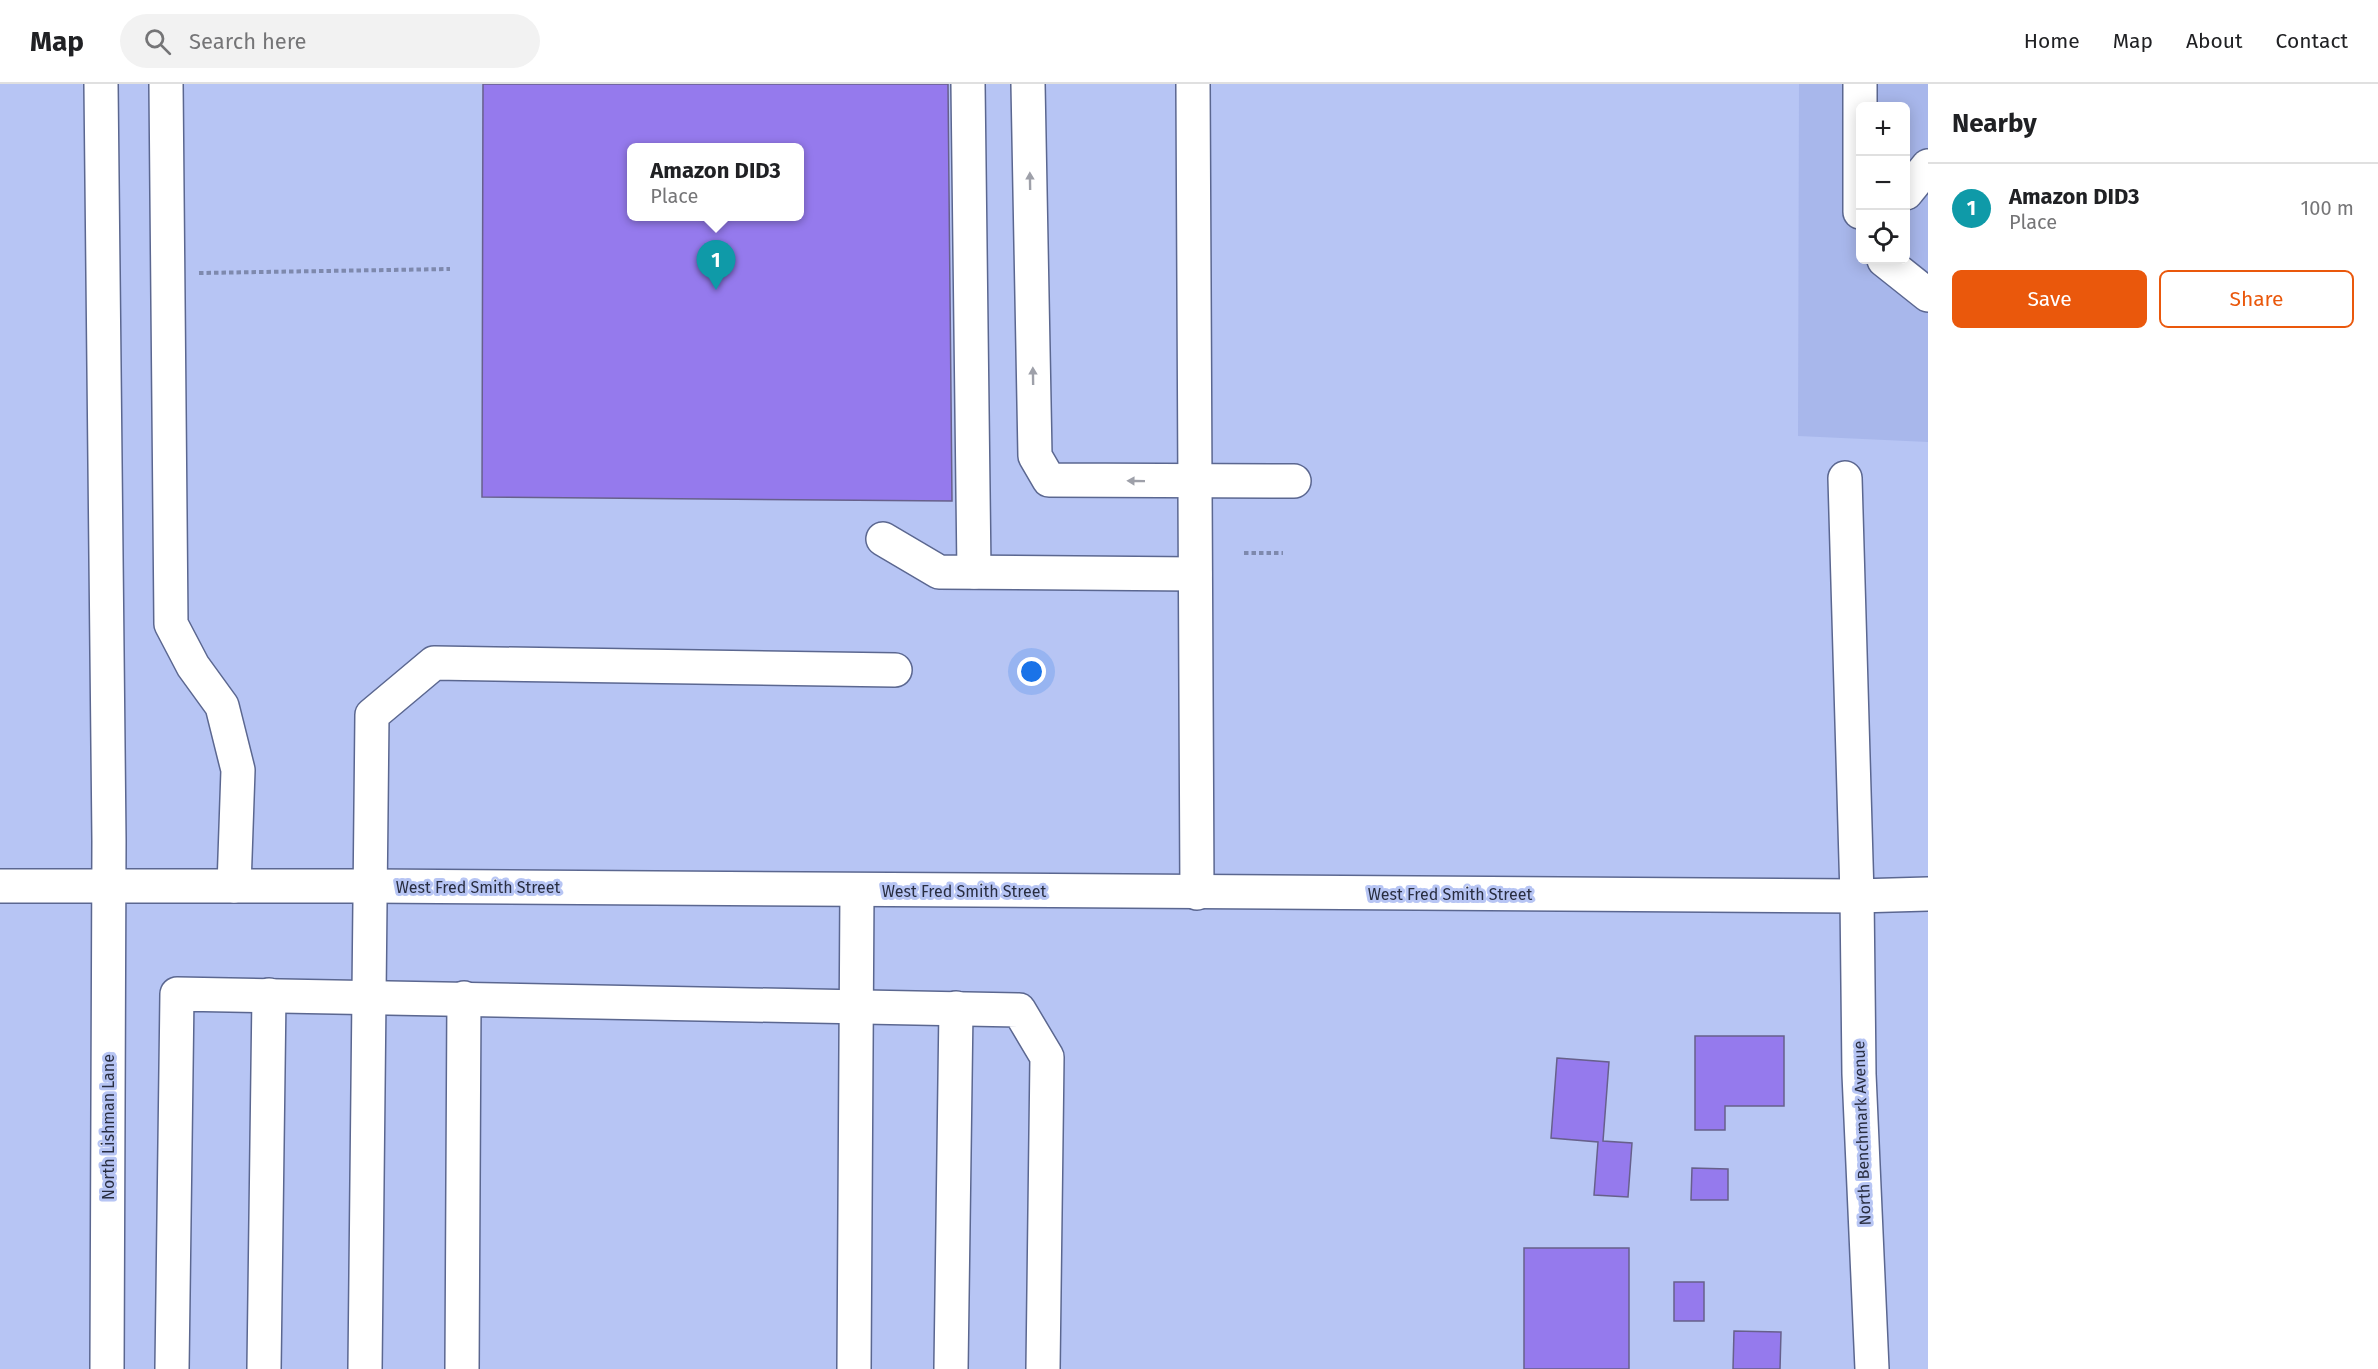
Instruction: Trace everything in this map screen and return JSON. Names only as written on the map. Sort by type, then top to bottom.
[{"type":"street","name":"North Lishman Lane","points":[[101,84],[110,885],[107,1369]]},
{"type":"street","points":[[166,84],[171,624],[193,666],[222,706],[238,770],[234,886]]},
{"type":"street","points":[[968,84],[974,572]]},
{"type":"street","points":[[1028,84],[1035,456],[1049,480],[1294,481]]},
{"type":"street","points":[[1194,84],[1197,893]]},
{"type":"street","points":[[1860,84],[1860,210]]},
{"type":"street","points":[[1910,187],[1928,166]]},
{"type":"street","points":[[1889,264],[1928,295]]},
{"type":"street","name":"North Benchmark Avenue","points":[[1845,478],[1857,896],[1859,1074],[1872,1369]]},
{"type":"street","points":[[883,538],[939,572],[1195,574]]},
{"type":"street","points":[[365,1369],[372,715],[434,663],[896,670]]},
{"type":"street","name":"West Fred Smith Street","points":[[0,886],[369,886],[1857,896],[1928,894]]},
{"type":"street","points":[[854,1369],[857,890]]},
{"type":"street","points":[[172,1369],[177,994],[1019,1010],[1047,1057],[1043,1369]]},
{"type":"street","points":[[264,1369],[269,995]]},
{"type":"street","points":[[462,1369],[464,998]]},
{"type":"street","points":[[951,1369],[956,1008]]},
{"type":"path","points":[[168,274],[450,269]]},
{"type":"path","points":[[1244,553],[1283,553]]},
{"type":"shaded area","points":[[1799,84],[1928,84],[1928,442],[1798,436]]},
{"type":"building","points":[[483,84],[948,84],[952,501],[482,497]]},
{"type":"building","points":[[1695,1036],[1784,1036],[1784,1106],[1725,1106],[1725,1130],[1695,1130]]},
{"type":"building","points":[[1557,1058],[1609,1062],[1603,1141],[1632,1143],[1628,1197],[1594,1195],[1598,1142],[1551,1138]]},
{"type":"building","points":[[1692,1168],[1728,1169],[1728,1200],[1691,1200]]},
{"type":"building","points":[[1524,1248],[1629,1248],[1629,1369],[1524,1369]]},
{"type":"building","points":[[1674,1282],[1704,1282],[1704,1321],[1674,1321]]},
{"type":"building","points":[[1734,1331],[1781,1332],[1780,1369],[1733,1369]]},
{"type":"place","name":"Amazon DID3","points":[[716,290]]}]
